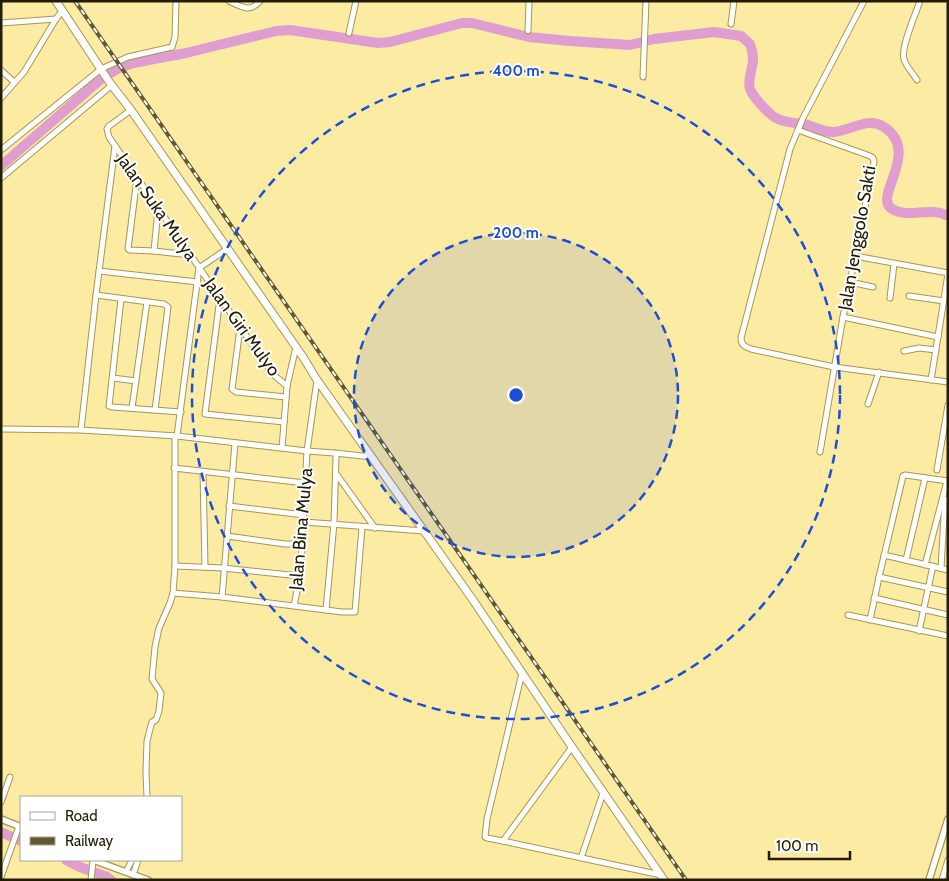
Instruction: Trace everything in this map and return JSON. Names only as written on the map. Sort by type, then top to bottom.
[{"type":"main road","points":[[56,1],[111,84],[424,531],[662,877]]},
{"type":"street","points":[[1,150],[102,70],[128,57],[172,47],[176,1]]},
{"type":"street","points":[[229,1],[248,9],[256,6],[260,1]]},
{"type":"street","points":[[349,33],[356,1]]},
{"type":"street","points":[[528,31],[529,1]]},
{"type":"street","points":[[643,78],[646,1]]},
{"type":"street","points":[[730,24],[734,1]]},
{"type":"street","points":[[864,1],[803,118],[790,149],[741,340],[744,346],[751,349],[834,366],[948,382]]},
{"type":"street","points":[[917,80],[905,63],[903,56],[904,47],[920,1]]},
{"type":"street","points":[[1,98],[24,72],[62,11]]},
{"type":"street","points":[[1,23],[56,19]]},
{"type":"street","points":[[1,70],[14,82]]},
{"type":"street","points":[[1,178],[111,84]]},
{"type":"street","points":[[81,430],[115,146],[109,137],[108,129],[110,125],[131,110]]},
{"type":"street","name":"Jalan Jenggolo Sakti","points":[[799,129],[870,156],[874,160],[843,317],[820,452]]},
{"type":"street","name":"Jalan Suka Mulya","points":[[115,146],[199,268]]},
{"type":"street","points":[[137,177],[128,249],[190,255]]},
{"type":"street","points":[[154,251],[158,209]]},
{"type":"street","points":[[147,796],[147,741],[152,722],[156,720],[159,711],[161,693],[152,679],[154,647],[173,592],[176,436],[181,412],[199,268],[227,249]]},
{"type":"street","points":[[855,256],[948,274],[931,380]]},
{"type":"street","points":[[890,298],[894,264]]},
{"type":"street","name":"Jalan Giri Mulyo","points":[[199,268],[270,370],[287,386]]},
{"type":"street","points":[[99,271],[198,282]]},
{"type":"street","points":[[850,282],[872,287]]},
{"type":"street","points":[[96,295],[164,304],[168,307],[155,410]]},
{"type":"street","points":[[909,296],[944,301]]},
{"type":"street","points":[[220,298],[205,414],[284,422]]},
{"type":"street","points":[[122,299],[110,406],[181,412]]},
{"type":"street","points":[[132,408],[147,302]]},
{"type":"street","points":[[843,317],[938,337]]},
{"type":"street","points":[[240,327],[232,389],[236,392],[286,397]]},
{"type":"street","points":[[282,448],[287,386],[296,347]]},
{"type":"street","points":[[904,351],[919,348],[936,350]]},
{"type":"street","points":[[868,404],[879,372]]},
{"type":"street","points":[[113,378],[136,381]]},
{"type":"street","name":"Jalan Bina Mulya","points":[[294,606],[300,576],[307,451],[317,380]]},
{"type":"street","points":[[937,470],[948,405]]},
{"type":"street","points":[[1,429],[81,430],[176,436],[372,457]]},
{"type":"street","points":[[222,597],[235,443]]},
{"type":"street","points":[[326,610],[334,524],[335,453]]},
{"type":"street","points":[[174,468],[305,483]]},
{"type":"street","points":[[203,472],[205,568]]},
{"type":"street","points":[[336,475],[375,528]]},
{"type":"street","points":[[870,620],[903,476],[905,475],[948,481],[925,564]]},
{"type":"street","points":[[906,560],[925,478]]},
{"type":"street","points":[[941,568],[946,488]]},
{"type":"street","points":[[229,506],[334,524],[424,531]]},
{"type":"street","points":[[173,592],[355,612],[362,527]]},
{"type":"street","points":[[227,536],[285,544],[302,544]]},
{"type":"street","points":[[884,555],[948,570]]},
{"type":"street","points":[[174,566],[223,568],[300,576]]},
{"type":"street","points":[[919,631],[933,566]]},
{"type":"street","points":[[879,577],[948,592]]},
{"type":"street","points":[[874,598],[948,615]]},
{"type":"street","points":[[848,615],[948,636]]},
{"type":"street","points":[[522,673],[487,819],[485,835],[487,838],[503,840],[662,877]]},
{"type":"street","points":[[503,840],[572,747]]},
{"type":"street","points":[[1,802],[10,777]]},
{"type":"street","points":[[581,858],[603,793]]},
{"type":"street","points":[[948,819],[929,878],[942,880],[948,860]]},
{"type":"street","points":[[1,820],[19,828],[1,877]]},
{"type":"street","points":[[91,880],[93,861],[148,880]]},
{"type":"street","points":[[126,872],[132,861]]},
{"type":"street","points":[[133,875],[138,861]]},
{"type":"waterway","points":[[1,166],[101,79],[119,68],[133,63],[186,53],[276,31],[290,30],[378,43],[390,42],[462,23],[472,23],[529,37],[630,45],[654,39],[714,32],[741,36],[750,44],[753,59],[749,82],[750,89],[762,106],[778,119],[830,132],[840,131],[865,123],[878,124],[884,127],[894,137],[898,149],[898,161],[887,203],[898,212],[934,212],[948,216]]},
{"type":"waterway","points":[[1,832],[20,841]]},
{"type":"waterway","points":[[68,861],[111,880]]},
{"type":"railway","points":[[75,1],[686,880]]}]
